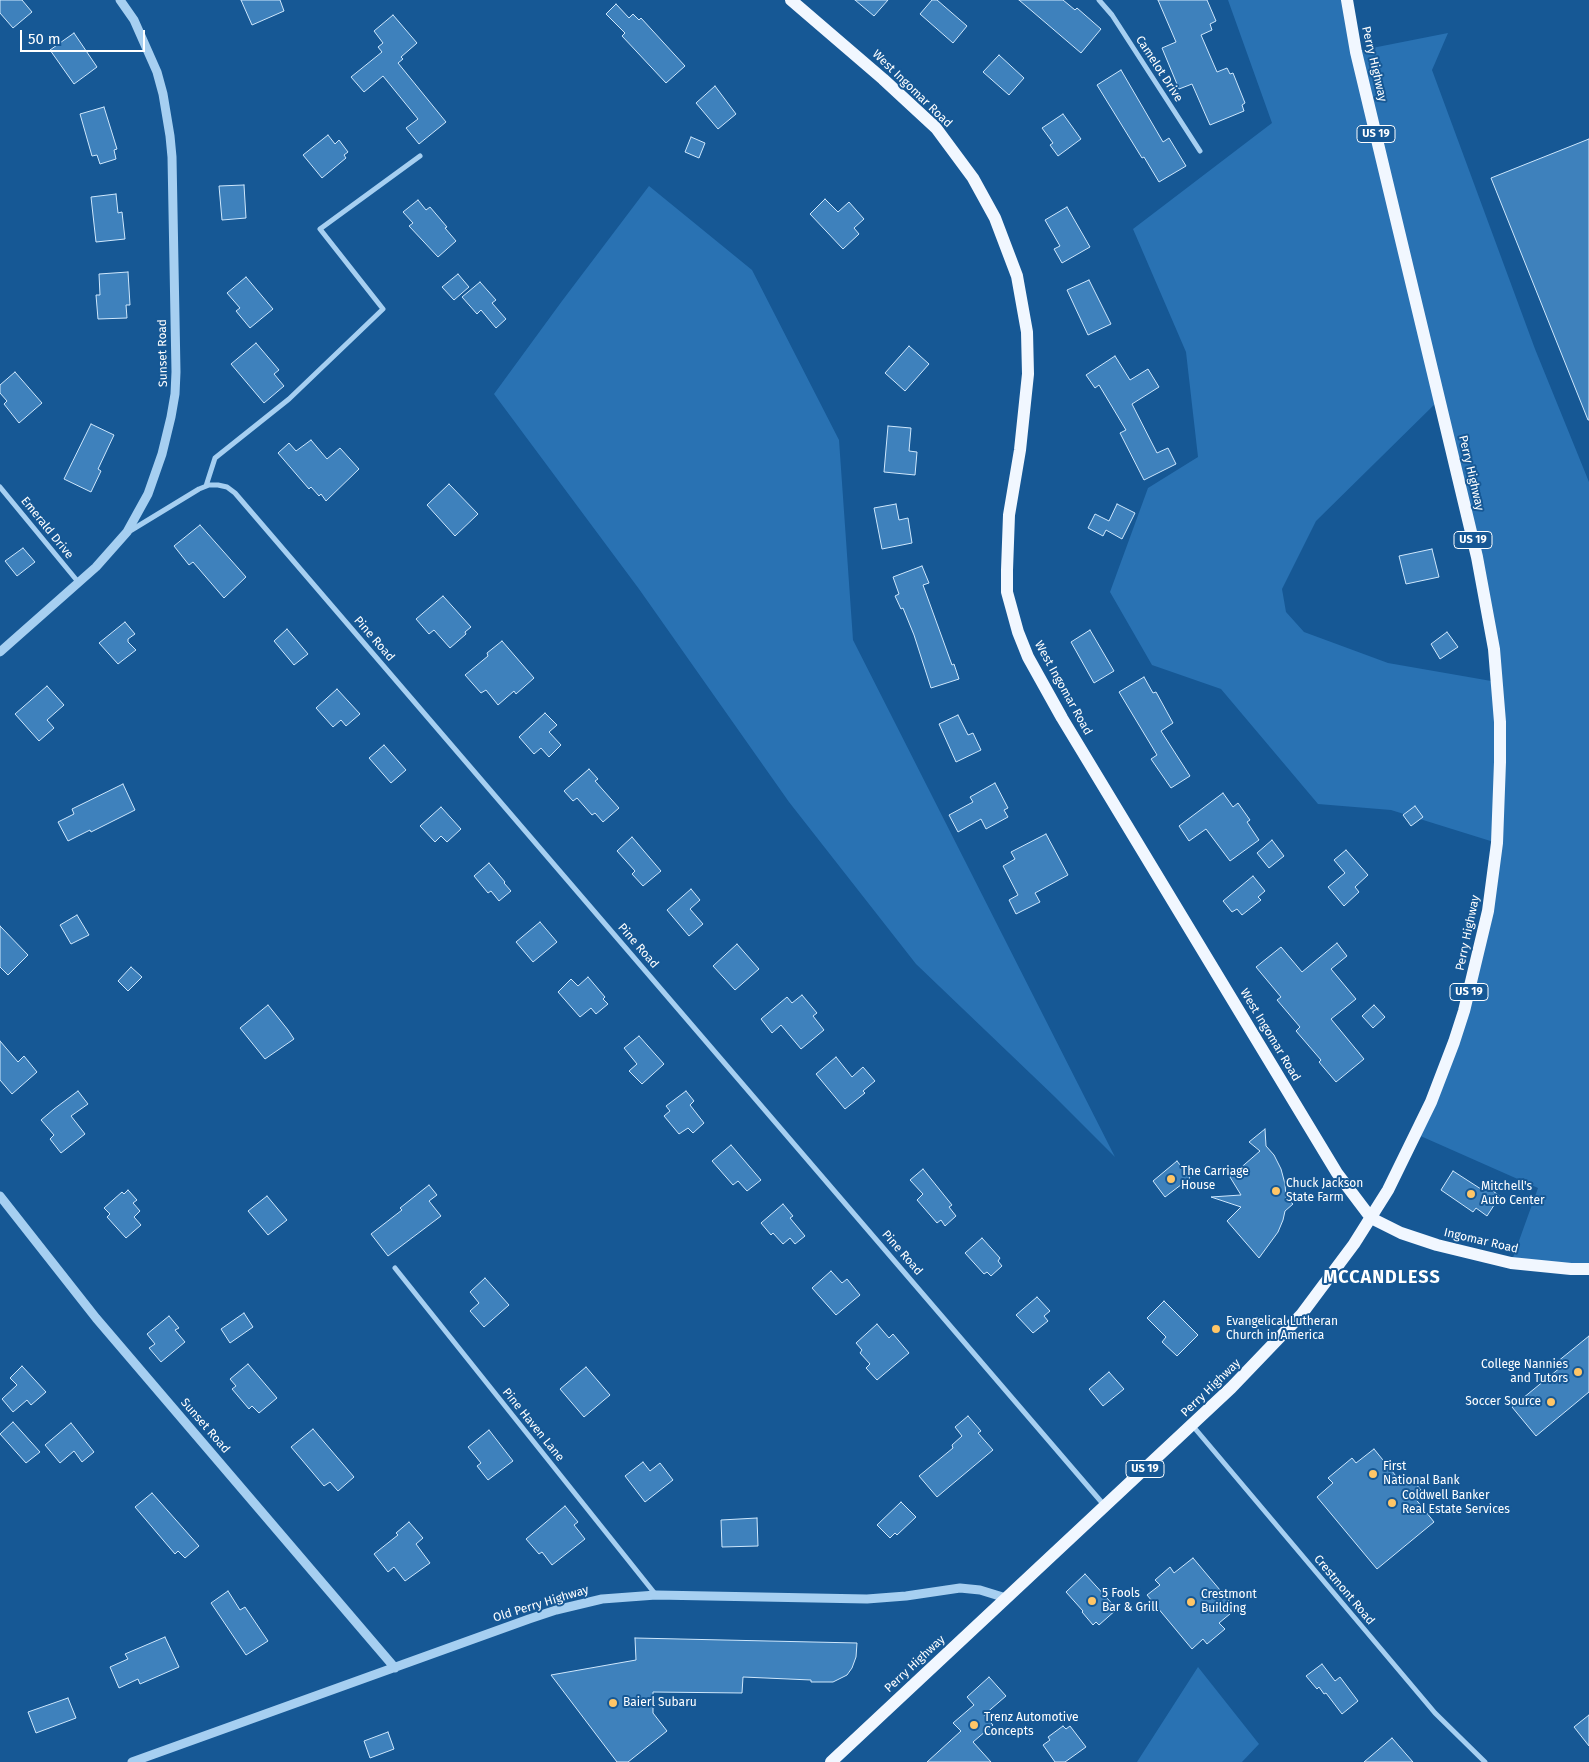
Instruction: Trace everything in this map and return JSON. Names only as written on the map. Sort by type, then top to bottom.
[{"type":"main road","name":"West Ingomar Road","points":[[791,0],[883,79],[936,128],[969,172],[995,218],[1017,276],[1027,332],[1028,374],[1020,450],[1009,515],[1006,570],[1007,592],[1018,632],[1042,683],[1083,753],[1186,920],[1337,1173],[1371,1218]]},
{"type":"main road","name":"Perry Highway","points":[[830,1762],[1192,1425],[1250,1369],[1300,1315],[1337,1268],[1388,1190],[1431,1102],[1466,1004],[1488,912],[1497,843],[1500,794],[1500,732],[1494,650],[1480,574],[1359,61],[1348,0]]},
{"type":"main road","name":"Ingomar Road","points":[[1371,1218],[1402,1233],[1473,1255],[1511,1263],[1589,1269]]},
{"type":"street","name":"Sunset Road","points":[[0,652],[79,583],[114,549],[127,532],[148,494],[167,436],[175,394],[176,347],[172,157],[163,94],[150,55],[134,20],[120,0]]},
{"type":"street","name":"Camelot Drive","points":[[1099,0],[1112,16],[1200,151]]},
{"type":"street","points":[[127,532],[188,494],[206,486],[215,458],[289,399],[383,309],[320,229],[420,156]]},
{"type":"street","name":"Pine Road","points":[[206,486],[218,485],[227,487],[244,502],[1105,1506]]},
{"type":"street","name":"Emerald Drive","points":[[0,486],[79,583]]},
{"type":"street","name":"Sunset Road","points":[[0,1196],[96,1318],[395,1668]]},
{"type":"street","name":"Pine Haven Lane","points":[[394,1268],[656,1595]]},
{"type":"street","name":"Crestmont Road","points":[[1192,1425],[1435,1713],[1485,1762]]},
{"type":"street","name":"Old Perry Highway","points":[[132,1762],[564,1608],[602,1599],[656,1595],[867,1599],[906,1596],[960,1588],[980,1590],[1006,1598]]},
{"type":"shaded area","points":[[1228,0],[1347,0],[1357,51],[1448,33],[1432,70],[1535,349],[1589,482],[1589,1269],[1511,1263],[1538,1188],[1416,1134],[1454,1042],[1497,843],[1391,810],[1318,804],[1221,689],[1152,665],[1110,592],[1148,488],[1198,457],[1186,352],[1133,229],[1272,123]],"holes":[[[1439,400],[1497,682],[1388,663],[1304,632],[1286,612],[1282,589],[1316,521]]]},
{"type":"shaded area","points":[[649,186],[752,270],[839,440],[853,640],[1115,1157],[916,964],[789,802],[639,589],[494,394]]},
{"type":"shaded area","points":[[1198,1667],[1259,1744],[1242,1762],[1137,1762]]},
{"type":"building","points":[[0,0],[22,0],[32,12],[13,28],[0,13]]},
{"type":"building","points":[[241,0],[280,0],[284,11],[252,25]]},
{"type":"building","points":[[855,0],[888,0],[874,16]]},
{"type":"building","points":[[932,0],[937,0],[967,26],[953,43],[920,14]]},
{"type":"building","points":[[1019,0],[1063,0],[1075,10],[1077,8],[1101,29],[1081,53]]},
{"type":"building","points":[[1158,0],[1207,0],[1216,21],[1210,24],[1212,30],[1201,35],[1217,72],[1227,68],[1230,74],[1233,73],[1245,103],[1242,105],[1244,111],[1210,125],[1192,84],[1179,89],[1162,48],[1176,42]]},
{"type":"building","points":[[616,4],[629,18],[633,14],[639,20],[641,18],[685,66],[666,83],[622,36],[625,33],[606,14]]},
{"type":"building","points":[[393,15],[417,43],[401,57],[403,59],[398,63],[446,122],[419,144],[406,128],[418,119],[383,76],[364,92],[351,77],[382,52],[378,47],[383,43],[374,31]]},
{"type":"building","points":[[74,33],[97,67],[74,84],[50,50]]},
{"type":"building","points":[[999,55],[1024,78],[1009,95],[983,72]]},
{"type":"building","points":[[1121,70],[1163,142],[1169,138],[1186,166],[1159,182],[1097,85]]},
{"type":"building","points":[[715,86],[736,114],[718,129],[696,103]]},
{"type":"building","points":[[104,107],[117,149],[114,150],[116,159],[100,164],[97,155],[92,156],[80,114]]},
{"type":"building","points":[[1063,114],[1081,139],[1058,156],[1050,145],[1053,143],[1042,128]]},
{"type":"building","points":[[328,135],[335,144],[339,140],[348,152],[344,155],[346,158],[322,178],[303,155]]},
{"type":"building","points":[[691,137],[705,143],[699,158],[685,152]]},
{"type":"building","points":[[1589,139],[1589,420],[1588,420],[1491,178]]},
{"type":"building","points":[[244,185],[246,218],[222,220],[219,186]]},
{"type":"building","points":[[116,194],[118,213],[122,212],[125,239],[96,242],[91,197]]},
{"type":"building","points":[[825,199],[838,212],[849,202],[864,219],[854,228],[859,234],[843,249],[810,214]]},
{"type":"building","points":[[418,200],[426,210],[430,207],[456,241],[438,257],[409,226],[413,223],[403,212]]},
{"type":"building","points":[[1067,207],[1090,247],[1062,263],[1054,249],[1060,246],[1045,220]]},
{"type":"building","points":[[128,272],[130,305],[126,305],[127,318],[98,319],[96,295],[100,295],[99,274]]},
{"type":"building","points":[[458,274],[469,287],[454,300],[442,287]]},
{"type":"building","points":[[246,277],[273,309],[250,328],[236,311],[240,308],[227,293]]},
{"type":"building","points":[[1089,280],[1111,324],[1088,335],[1067,290]]},
{"type":"building","points":[[480,282],[496,300],[492,303],[506,319],[496,328],[481,310],[477,314],[462,297]]},
{"type":"building","points":[[256,343],[279,370],[274,374],[284,386],[264,403],[231,364]]},
{"type":"building","points":[[909,346],[929,364],[905,391],[885,373]]},
{"type":"building","points":[[1115,356],[1130,380],[1148,369],[1159,387],[1132,404],[1157,453],[1168,448],[1176,464],[1144,480],[1120,433],[1126,430],[1099,385],[1095,388],[1086,375]]},
{"type":"building","points":[[15,372],[42,403],[19,423],[4,404],[7,401],[0,393],[0,385]]},
{"type":"building","points":[[91,424],[114,435],[98,469],[101,471],[91,492],[64,479]]},
{"type":"building","points":[[888,426],[911,428],[909,451],[917,452],[915,475],[884,472]]},
{"type":"building","points":[[311,440],[327,459],[340,448],[359,469],[326,501],[321,494],[319,496],[311,487],[309,489],[278,453],[289,443],[296,451]]},
{"type":"building","points":[[449,484],[478,514],[455,536],[427,505]]},
{"type":"building","points":[[896,504],[899,520],[908,518],[912,543],[882,549],[874,508]]},
{"type":"building","points":[[1117,504],[1135,513],[1122,539],[1106,530],[1103,536],[1088,528],[1095,514],[1109,521]]},
{"type":"building","points":[[200,525],[246,577],[224,598],[193,562],[189,565],[174,546]]},
{"type":"building","points":[[23,548],[35,562],[17,576],[5,561]]},
{"type":"building","points":[[1432,549],[1439,577],[1406,584],[1399,556]]},
{"type":"building","points":[[922,566],[929,583],[923,585],[952,665],[954,664],[959,679],[931,688],[914,635],[903,608],[901,609],[895,596],[899,594],[893,577]]},
{"type":"building","points":[[443,596],[471,627],[450,648],[434,630],[429,634],[416,619]]},
{"type":"building","points":[[125,622],[135,634],[128,639],[128,642],[136,650],[118,664],[99,643]]},
{"type":"building","points":[[287,629],[308,654],[294,665],[274,641]]},
{"type":"building","points":[[1090,630],[1114,671],[1094,683],[1071,642]]},
{"type":"building","points":[[1447,632],[1458,647],[1440,659],[1431,644]]},
{"type":"building","points":[[502,641],[534,678],[516,694],[514,691],[498,705],[486,690],[481,693],[465,675],[488,656],[487,653]]},
{"type":"building","points":[[1144,677],[1153,693],[1156,692],[1173,723],[1161,731],[1190,776],[1171,788],[1151,759],[1157,755],[1119,692]]},
{"type":"building","points":[[47,686],[64,705],[47,720],[54,728],[39,741],[15,714]]},
{"type":"building","points":[[337,689],[360,714],[346,726],[341,720],[333,727],[316,708]]},
{"type":"building","points":[[545,713],[557,725],[549,732],[561,745],[549,757],[541,748],[534,754],[519,737]]},
{"type":"building","points":[[958,715],[968,735],[973,733],[981,750],[956,762],[939,724]]},
{"type":"building","points":[[384,745],[406,770],[391,783],[369,758]]},
{"type":"building","points":[[589,769],[598,779],[595,781],[619,808],[603,822],[595,813],[592,815],[577,798],[573,801],[564,791]]},
{"type":"building","points":[[995,783],[1008,808],[1004,810],[1008,817],[986,829],[981,819],[958,832],[949,815],[973,802],[970,797]]},
{"type":"building","points":[[123,784],[135,810],[68,841],[58,822],[74,814],[72,809]]},
{"type":"building","points":[[1223,793],[1233,807],[1238,803],[1250,820],[1247,822],[1259,840],[1230,861],[1206,829],[1189,841],[1179,826]]},
{"type":"building","points":[[1415,806],[1423,817],[1411,826],[1403,815]]},
{"type":"building","points":[[441,807],[461,829],[447,842],[441,836],[435,842],[420,826]]},
{"type":"building","points":[[1046,834],[1068,875],[1035,893],[1040,902],[1016,914],[1009,900],[1018,895],[1003,866],[1015,859],[1011,852]]},
{"type":"building","points":[[632,837],[661,871],[643,886],[632,874],[635,871],[617,851]]},
{"type":"building","points":[[1272,840],[1284,856],[1269,868],[1257,853]]},
{"type":"building","points":[[1346,850],[1368,875],[1355,887],[1359,892],[1344,906],[1328,887],[1345,873],[1334,860]]},
{"type":"building","points":[[489,863],[511,891],[499,901],[491,891],[488,893],[474,876]]},
{"type":"building","points":[[1253,876],[1265,891],[1258,897],[1261,900],[1242,915],[1237,909],[1232,912],[1223,901]]},
{"type":"building","points":[[691,889],[700,900],[690,909],[703,924],[689,936],[667,910]]},
{"type":"building","points":[[77,915],[89,935],[71,944],[60,925]]},
{"type":"building","points":[[540,922],[557,942],[533,962],[516,942]]},
{"type":"building","points":[[0,926],[28,955],[8,975],[0,967]]},
{"type":"building","points":[[1337,943],[1347,956],[1331,969],[1356,999],[1331,1019],[1364,1059],[1336,1082],[1319,1062],[1321,1060],[1296,1031],[1300,1027],[1277,1000],[1281,997],[1256,967],[1281,947],[1302,972]]},
{"type":"building","points":[[737,944],[759,969],[735,990],[713,966]]},
{"type":"building","points":[[131,967],[142,977],[128,991],[118,981]]},
{"type":"building","points":[[588,977],[605,997],[603,999],[608,1004],[596,1014],[591,1008],[580,1017],[558,992],[571,979],[578,986]]},
{"type":"building","points":[[802,995],[817,1013],[813,1016],[824,1030],[801,1049],[781,1025],[772,1033],[761,1019],[787,997],[792,1003]]},
{"type":"building","points":[[268,1005],[294,1039],[265,1059],[240,1028]]},
{"type":"building","points":[[1374,1005],[1385,1017],[1373,1028],[1362,1016]]},
{"type":"building","points":[[639,1036],[664,1064],[642,1084],[629,1071],[637,1064],[624,1048]]},
{"type":"building","points":[[0,1041],[18,1062],[24,1056],[37,1072],[12,1094],[0,1080]]},
{"type":"building","points":[[836,1057],[852,1077],[863,1067],[875,1081],[863,1091],[865,1093],[845,1109],[816,1074]]},
{"type":"building","points":[[78,1091],[88,1104],[71,1116],[85,1134],[61,1153],[50,1139],[54,1135],[41,1120]]},
{"type":"building","points":[[686,1091],[694,1101],[690,1105],[704,1123],[693,1133],[688,1128],[679,1134],[664,1116],[670,1111],[666,1106]]},
{"type":"building","points":[[1265,1129],[1266,1146],[1274,1155],[1281,1169],[1286,1198],[1293,1204],[1285,1211],[1278,1232],[1259,1258],[1227,1221],[1241,1207],[1211,1197],[1241,1195],[1230,1177],[1260,1151],[1249,1142]]},
{"type":"building","points":[[731,1145],[761,1180],[747,1191],[738,1181],[733,1185],[712,1161]]},
{"type":"building","name":"The Carriage House","points":[[1177,1161],[1190,1178],[1165,1197],[1153,1181]]},
{"type":"building","points":[[923,1169],[952,1205],[949,1207],[956,1216],[945,1226],[941,1220],[937,1223],[917,1200],[923,1194],[910,1180]]},
{"type":"building","name":"Mitchell's Auto Center","points":[[1453,1171],[1484,1191],[1487,1187],[1500,1196],[1487,1216],[1476,1208],[1473,1212],[1441,1190]]},
{"type":"building","points":[[429,1185],[437,1195],[429,1201],[441,1216],[388,1256],[371,1234],[402,1210],[400,1208]]},
{"type":"building","points":[[128,1190],[137,1200],[133,1203],[140,1211],[134,1217],[141,1225],[126,1238],[107,1217],[110,1214],[104,1208],[122,1192],[124,1194]]},
{"type":"building","points":[[267,1196],[287,1220],[268,1235],[248,1211]]},
{"type":"building","points":[[783,1204],[793,1216],[790,1218],[805,1236],[795,1244],[790,1238],[783,1244],[773,1233],[771,1235],[761,1223]]},
{"type":"building","points":[[982,1238],[1000,1258],[998,1261],[1002,1266],[991,1276],[987,1272],[984,1274],[965,1253]]},
{"type":"building","points":[[831,1271],[842,1283],[847,1279],[860,1295],[836,1315],[812,1288]]},
{"type":"building","points":[[485,1278],[509,1305],[484,1327],[470,1311],[479,1303],[470,1292]]},
{"type":"building","points":[[1037,1297],[1050,1311],[1044,1316],[1048,1321],[1033,1333],[1016,1315]]},
{"type":"building","points":[[1164,1301],[1198,1335],[1177,1356],[1162,1342],[1166,1337],[1147,1318]]},
{"type":"building","points":[[244,1313],[253,1327],[230,1343],[221,1329]]},
{"type":"building","points":[[169,1316],[179,1328],[175,1330],[185,1342],[161,1362],[149,1348],[155,1344],[147,1334]]},
{"type":"building","points":[[877,1324],[889,1338],[893,1334],[909,1353],[877,1380],[866,1368],[870,1364],[860,1353],[862,1350],[856,1343]]},
{"type":"building","points":[[1589,1336],[1589,1392],[1536,1436],[1512,1407],[1561,1367],[1557,1362]]},
{"type":"building","points":[[248,1364],[277,1398],[259,1413],[252,1406],[249,1409],[232,1389],[236,1386],[230,1379]]},
{"type":"building","points":[[22,1366],[46,1392],[31,1405],[27,1400],[13,1412],[2,1399],[17,1385],[10,1378]]},
{"type":"building","points":[[586,1367],[610,1395],[584,1417],[560,1389]]},
{"type":"building","points":[[1109,1372],[1124,1389],[1103,1406],[1089,1389]]},
{"type":"building","points":[[968,1416],[981,1431],[978,1433],[993,1450],[937,1497],[919,1476],[953,1448],[952,1445],[962,1436],[955,1427]]},
{"type":"building","points":[[13,1422],[40,1452],[26,1463],[0,1434]]},
{"type":"building","points":[[71,1423],[94,1452],[82,1462],[74,1451],[60,1463],[45,1445]]},
{"type":"building","points":[[313,1429],[354,1477],[338,1491],[330,1482],[324,1486],[291,1447]]},
{"type":"building","points":[[489,1430],[513,1461],[488,1480],[477,1466],[481,1463],[468,1447]]},
{"type":"building","points":[[1374,1449],[1400,1481],[1409,1476],[1421,1490],[1414,1497],[1434,1522],[1377,1569],[1317,1497],[1333,1483],[1328,1478],[1352,1458],[1356,1463]]},
{"type":"building","points":[[643,1462],[650,1471],[660,1463],[673,1480],[645,1502],[625,1476]]},
{"type":"building","points":[[152,1493],[199,1546],[185,1558],[178,1551],[175,1554],[135,1507]]},
{"type":"building","points":[[901,1502],[916,1517],[897,1535],[895,1533],[890,1538],[877,1525]]},
{"type":"building","points":[[565,1506],[578,1522],[574,1525],[585,1539],[552,1565],[542,1552],[539,1554],[526,1539]]},
{"type":"building","points":[[757,1518],[758,1546],[722,1547],[721,1520]]},
{"type":"building","points":[[409,1522],[423,1538],[416,1544],[430,1563],[405,1581],[394,1567],[388,1572],[374,1554],[398,1535],[396,1533]]},
{"type":"building","name":"Crestmont Building","points":[[1193,1558],[1236,1609],[1219,1623],[1225,1629],[1207,1644],[1203,1639],[1192,1649],[1147,1595],[1160,1585],[1155,1580],[1170,1567],[1174,1573]]},
{"type":"building","name":"5 Fools Bar & Grill","points":[[1085,1574],[1117,1609],[1099,1625],[1096,1622],[1093,1625],[1066,1592]]},
{"type":"building","points":[[228,1591],[240,1610],[245,1607],[268,1641],[246,1655],[211,1603]]},
{"type":"building","points":[[165,1637],[179,1667],[140,1684],[138,1679],[119,1688],[110,1667],[128,1659],[125,1654]]},
{"type":"building","name":"Baierl Subaru","points":[[635,1638],[857,1643],[856,1657],[852,1668],[847,1675],[833,1682],[743,1677],[742,1693],[653,1692],[653,1713],[667,1731],[628,1762],[617,1762],[551,1675],[636,1660]]},
{"type":"building","points":[[1322,1664],[1335,1681],[1340,1677],[1358,1701],[1342,1714],[1326,1693],[1324,1694],[1319,1687],[1317,1689],[1306,1676]]},
{"type":"building","points":[[989,1677],[1006,1696],[984,1715],[993,1725],[973,1742],[991,1762],[927,1762],[961,1731],[953,1723],[974,1705],[967,1697]]},
{"type":"building","points":[[68,1698],[76,1718],[36,1733],[28,1712]]},
{"type":"building","points":[[1589,1715],[1589,1746],[1574,1727]]},
{"type":"building","points":[[1063,1726],[1066,1729],[1070,1726],[1086,1747],[1065,1762],[1055,1762],[1043,1745],[1050,1740],[1048,1737]]},
{"type":"building","points":[[388,1732],[394,1749],[370,1758],[364,1741]]},
{"type":"building","points":[[1392,1738],[1413,1762],[1364,1762]]},
{"type":"place","name":"The Carriage House","points":[[1171,1179]]},
{"type":"place","name":"Chuck Jackson State Farm","points":[[1276,1191]]},
{"type":"place","name":"Mitchell's Auto Center","points":[[1471,1194]]},
{"type":"place","name":"Evangelical Lutheran Church in America","points":[[1216,1329]]},
{"type":"place","name":"College Nannies and Tutors","points":[[1578,1372]]},
{"type":"place","name":"Soccer Source","points":[[1551,1402]]},
{"type":"place","name":"First National Bank","points":[[1373,1474]]},
{"type":"place","name":"Coldwell Banker Real Estate Services","points":[[1392,1503]]},
{"type":"place","name":"5 Fools Bar & Grill","points":[[1092,1601]]},
{"type":"place","name":"Crestmont Building","points":[[1191,1602]]},
{"type":"place","name":"Baierl Subaru","points":[[613,1703]]},
{"type":"place","name":"Trenz Automotive Concepts","points":[[974,1725]]},
{"type":"district","name":"MCCANDLESS","points":[[1382,1278]]}]
